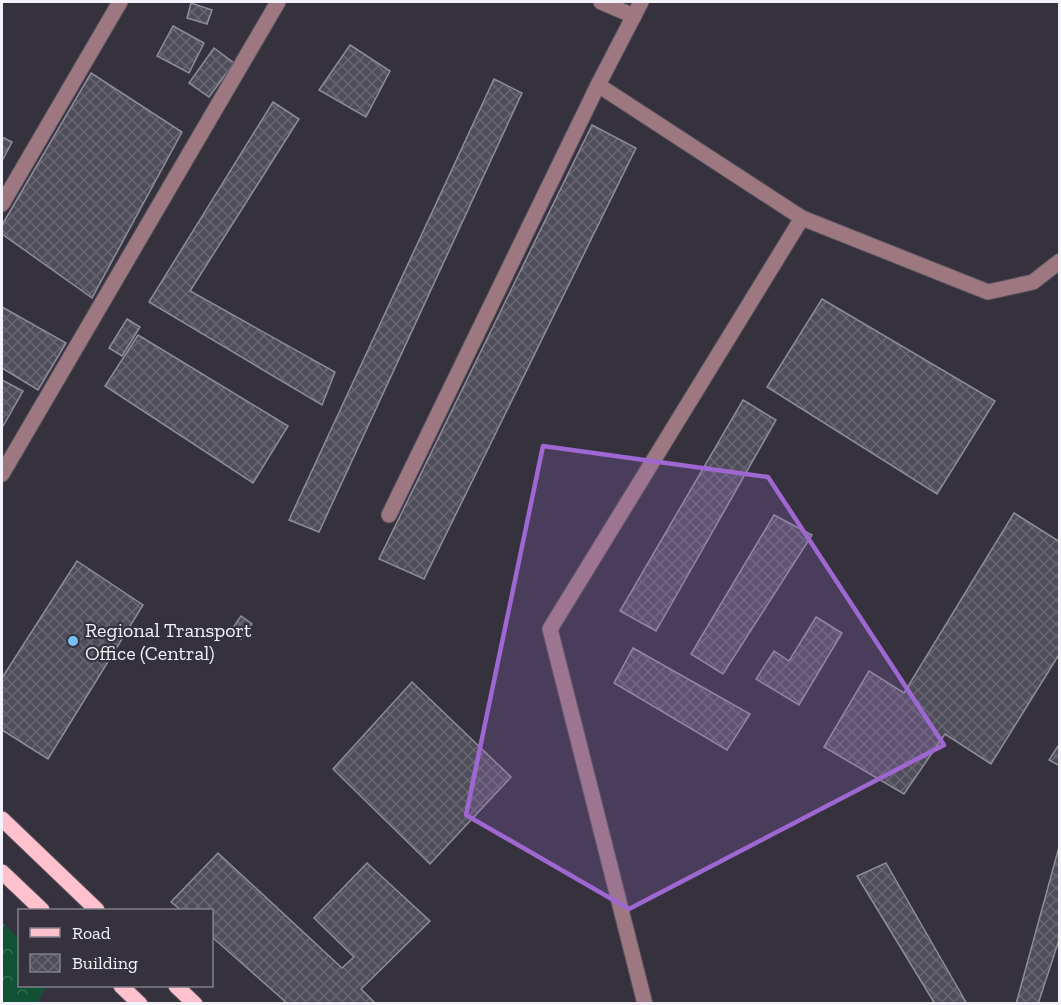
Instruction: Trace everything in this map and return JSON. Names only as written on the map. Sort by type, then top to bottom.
[{"type":"main road","points":[[2,819],[97,909]]},
{"type":"main road","points":[[2,872],[41,909]]},
{"type":"main road","points":[[123,987],[140,1004]]},
{"type":"main road","points":[[177,987],[195,1004]]},
{"type":"street","points":[[2,204],[120,2]]},
{"type":"street","points":[[2,474],[278,2]]},
{"type":"street","points":[[602,2],[634,16]]},
{"type":"street","points":[[389,515],[598,85],[641,2]]},
{"type":"street","points":[[598,85],[802,218],[988,292],[1033,282],[1059,261]]},
{"type":"street","points":[[645,1004],[550,629],[802,218]]},
{"type":"highlighted area","points":[[543,446],[768,477],[944,745],[629,909],[466,815]]},
{"type":"green space","points":[[2,922],[18,938],[18,987],[46,987],[37,1003],[2,1003]]},
{"type":"building","points":[[191,3],[212,10],[207,24],[187,18]]},
{"type":"building","points":[[173,26],[204,43],[189,73],[157,56]]},
{"type":"building","points":[[350,45],[390,71],[366,117],[319,90]]},
{"type":"building","points":[[214,48],[234,63],[209,97],[189,83]]},
{"type":"building","points":[[91,73],[182,132],[92,298],[2,234],[2,225]]},
{"type":"building","points":[[494,79],[522,93],[319,532],[289,520]]},
{"type":"building","points":[[273,102],[299,119],[190,291],[335,372],[322,405],[149,302]]},
{"type":"building","points":[[592,125],[636,148],[424,579],[379,559]]},
{"type":"building","points":[[2,137],[12,142],[2,161]]},
{"type":"building","points":[[822,299],[995,401],[937,494],[767,387]]},
{"type":"building","points":[[2,307],[66,343],[38,390],[2,368]]},
{"type":"building","points":[[127,319],[140,327],[122,356],[109,348]]},
{"type":"building","points":[[138,335],[288,426],[253,483],[105,386]]},
{"type":"building","points":[[2,380],[23,391],[2,428]]},
{"type":"building","points":[[743,400],[776,420],[656,631],[620,611]]},
{"type":"building","points":[[1014,513],[1060,542],[1060,653],[991,764],[945,734],[904,794],[824,747],[869,671],[904,693]]},
{"type":"building","points":[[774,515],[812,535],[723,674],[691,654]]},
{"type":"building","name":"Regional Transport Office (Central)","points":[[77,561],[143,605],[48,759],[2,730],[2,678]]},
{"type":"building","points":[[241,616],[252,624],[241,639],[230,632]]},
{"type":"building","points":[[816,617],[842,633],[799,705],[756,679],[774,651],[789,661]]},
{"type":"building","points":[[633,648],[750,714],[727,750],[614,683]]},
{"type":"building","points":[[412,682],[511,777],[430,864],[333,769]]},
{"type":"building","points":[[1060,743],[1060,766],[1049,760]]},
{"type":"building","points":[[1059,847],[1060,937],[1038,1004],[1016,1004]]},
{"type":"building","points":[[218,853],[342,968],[354,957],[314,918],[367,863],[430,921],[361,989],[376,1004],[288,1004],[213,938],[213,909],[180,909],[171,902]]},
{"type":"building","points":[[886,863],[967,1004],[935,1004],[857,876]]},
{"type":"place","name":"Regional Transport Office (Central)","points":[[73,641]]}]
